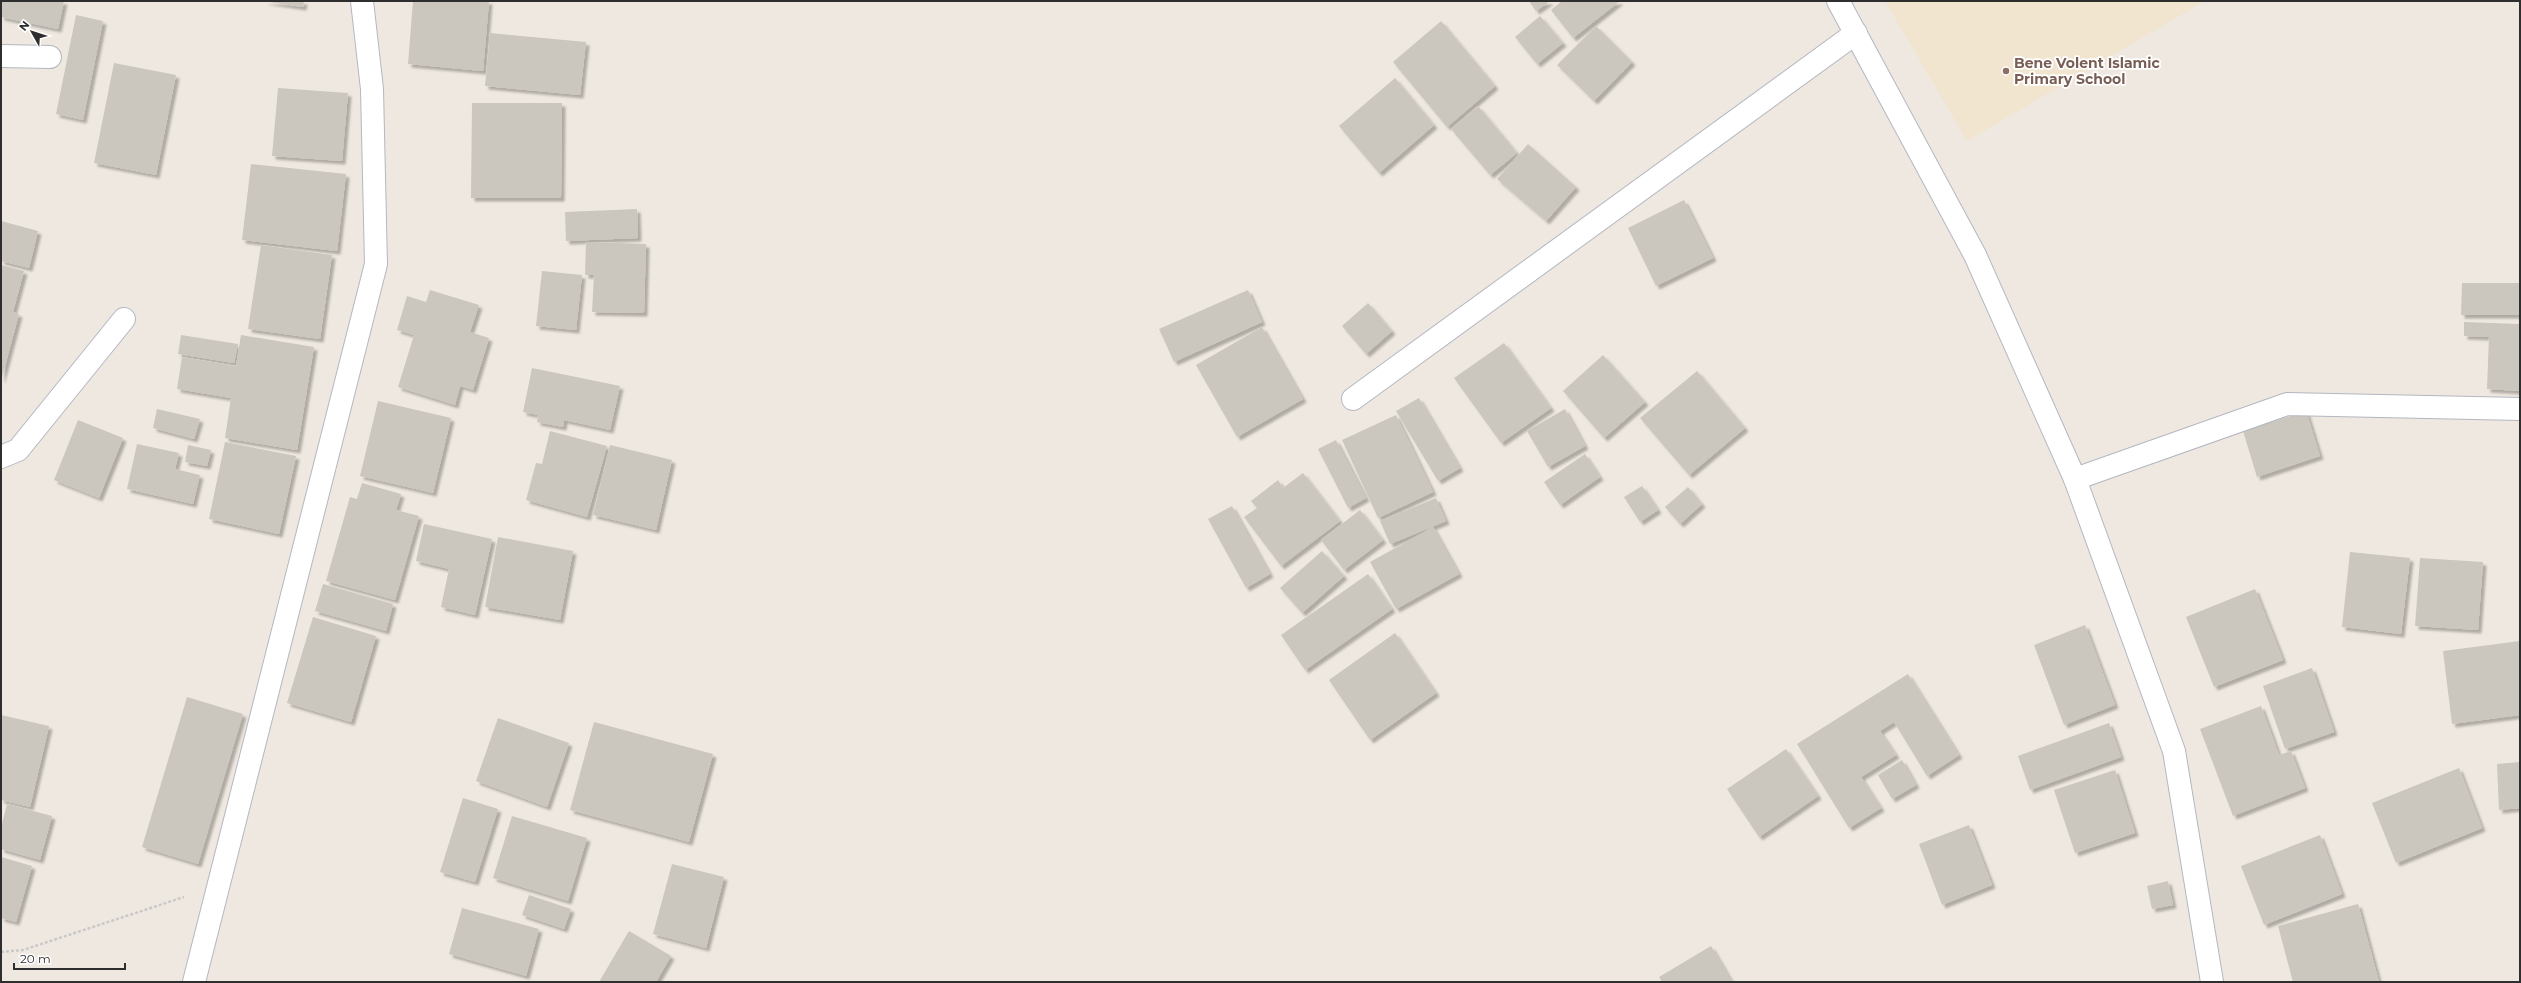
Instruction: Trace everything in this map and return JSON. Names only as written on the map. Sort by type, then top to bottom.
[{"type":"street","points":[[194,982],[376,264],[372,89],[362,1]]},
{"type":"street","points":[[1838,1],[1975,255],[2074,479],[2174,751],[2212,982]]},
{"type":"street","points":[[1353,399],[1856,32]]},
{"type":"street","points":[[1,56],[50,57]]},
{"type":"street","points":[[1,457],[18,450],[124,320]]},
{"type":"street","points":[[2074,479],[2287,404],[2520,409]]},
{"type":"path","points":[[1,952],[24,950],[218,886]]},
{"type":"shaded area","name":"Bene Volent Islamic Primary School","points":[[1885,1],[2205,1],[1967,141]]},
{"type":"building","points":[[1,1],[64,1],[58,29],[1,17]]},
{"type":"building","points":[[263,1],[304,1],[303,7]]},
{"type":"building","points":[[413,1],[489,1],[483,71],[408,64]]},
{"type":"building","points":[[1529,1],[1550,1],[1536,11]]},
{"type":"building","points":[[1562,1],[1620,1],[1573,38],[1551,10]]},
{"type":"building","points":[[76,15],[103,21],[83,120],[56,114]]},
{"type":"building","points":[[1540,16],[1563,43],[1537,64],[1515,37]]},
{"type":"building","points":[[1441,21],[1495,86],[1447,127],[1393,62]]},
{"type":"building","points":[[1596,26],[1632,62],[1594,101],[1557,65]]},
{"type":"building","points":[[490,33],[586,42],[580,95],[485,86]]},
{"type":"building","points":[[114,63],[176,75],[156,175],[94,163]]},
{"type":"building","points":[[1395,78],[1434,125],[1379,173],[1339,126]]},
{"type":"building","points":[[278,88],[348,93],[342,161],[272,156]]},
{"type":"building","points":[[472,103],[562,103],[561,198],[471,198]]},
{"type":"building","points":[[1478,106],[1517,153],[1490,175],[1451,129]]},
{"type":"building","points":[[1528,144],[1576,187],[1546,221],[1497,179]]},
{"type":"building","points":[[251,164],[346,174],[337,251],[242,240]]},
{"type":"building","points":[[1684,200],[1713,258],[1656,286],[1628,228]]},
{"type":"building","points":[[637,209],[638,238],[566,241],[565,212]]},
{"type":"building","points":[[1,221],[38,231],[29,268],[1,261]]},
{"type":"building","points":[[586,242],[646,244],[644,313],[592,312],[594,275],[585,275]]},
{"type":"building","points":[[261,245],[332,255],[320,339],[248,329]]},
{"type":"building","points":[[1,265],[24,271],[13,312],[19,314],[1,381]]},
{"type":"building","points":[[542,271],[582,275],[576,330],[536,326]]},
{"type":"building","points":[[2462,283],[2520,283],[2520,315],[2461,315]]},
{"type":"building","points":[[430,290],[479,305],[470,332],[489,338],[473,390],[460,386],[455,405],[398,387],[414,335],[397,330],[407,296],[426,302]]},
{"type":"building","points":[[1248,290],[1262,322],[1174,362],[1159,329]]},
{"type":"building","points":[[1368,303],[1392,331],[1366,354],[1342,326]]},
{"type":"building","points":[[2464,322],[2520,324],[2520,391],[2487,389],[2489,337],[2464,336]]},
{"type":"building","points":[[1262,327],[1303,399],[1237,437],[1196,365]]},
{"type":"building","points":[[181,335],[238,344],[234,363],[178,354]]},
{"type":"building","points":[[241,335],[314,347],[297,450],[225,438],[231,398],[177,389],[182,357],[236,366]]},
{"type":"building","points":[[1504,343],[1551,408],[1501,443],[1454,378]]},
{"type":"building","points":[[1603,355],[1645,402],[1604,438],[1563,391]]},
{"type":"building","points":[[532,368],[620,386],[610,430],[564,420],[563,427],[537,422],[538,415],[523,412]]},
{"type":"building","points":[[1697,371],[1745,428],[1689,475],[1640,418]]},
{"type":"building","points":[[1419,398],[1460,468],[1438,481],[1396,411]]},
{"type":"building","points":[[378,401],[451,418],[433,493],[360,476]]},
{"type":"building","points":[[157,409],[200,419],[194,439],[153,428]]},
{"type":"building","points":[[1565,409],[1585,446],[1548,467],[1527,431]]},
{"type":"building","points":[[2306,411],[2320,456],[2257,477],[2243,431]]},
{"type":"building","points":[[1396,415],[1433,492],[1378,518],[1342,440]]},
{"type":"building","points":[[78,420],[123,438],[99,498],[54,480]]},
{"type":"building","points":[[550,431],[607,446],[587,517],[526,500],[536,463],[542,464]]},
{"type":"building","points":[[1336,440],[1366,498],[1348,508],[1318,449]]},
{"type":"building","points":[[225,442],[296,456],[279,534],[209,519]]},
{"type":"building","points":[[137,444],[179,453],[175,469],[200,475],[193,504],[127,489]]},
{"type":"building","points":[[188,445],[211,450],[207,466],[185,462]]},
{"type":"building","points":[[610,445],[672,460],[656,530],[593,515]]},
{"type":"building","points":[[1585,454],[1600,477],[1560,505],[1544,482]]},
{"type":"building","points":[[1303,473],[1340,521],[1281,566],[1244,517],[1257,508],[1251,501],[1278,480],[1283,488]]},
{"type":"building","points":[[362,483],[401,494],[396,510],[419,516],[395,600],[326,581],[350,497],[357,499]]},
{"type":"building","points":[[1642,486],[1658,510],[1640,522],[1624,497]]},
{"type":"building","points":[[1688,487],[1702,504],[1680,524],[1665,507]]},
{"type":"building","points":[[1436,498],[1446,521],[1390,544],[1380,521]]},
{"type":"building","points":[[1232,506],[1270,574],[1246,588],[1208,519]]},
{"type":"building","points":[[1360,510],[1383,540],[1344,570],[1321,540]]},
{"type":"building","points":[[424,524],[492,539],[475,615],[441,607],[449,569],[416,561]]},
{"type":"building","points":[[1433,527],[1459,574],[1396,609],[1370,562]]},
{"type":"building","points":[[498,537],[573,551],[560,620],[485,607]]},
{"type":"building","points":[[1322,551],[1344,576],[1302,613],[1280,588]]},
{"type":"building","points":[[2350,552],[2410,558],[2401,634],[2342,627]]},
{"type":"building","points":[[2420,558],[2483,562],[2478,630],[2415,626]]},
{"type":"building","points":[[1368,574],[1392,609],[1305,670],[1281,635]]},
{"type":"building","points":[[323,584],[393,604],[386,631],[315,611]]},
{"type":"building","points":[[2255,589],[2283,660],[2214,687],[2186,617]]},
{"type":"building","points":[[313,617],[376,636],[351,722],[287,703]]},
{"type":"building","points":[[2085,625],[2115,705],[2064,725],[2034,645]]},
{"type":"building","points":[[1395,633],[1436,693],[1370,740],[1329,680]]},
{"type":"building","points":[[2520,641],[2520,715],[2452,724],[2443,651]]},
{"type":"building","points":[[2312,668],[2334,732],[2285,749],[2263,686]]},
{"type":"building","points":[[1908,674],[1959,755],[1927,776],[1894,722],[1880,731],[1896,755],[1861,777],[1881,808],[1849,828],[1797,744]]},
{"type":"building","points":[[187,697],[243,714],[198,864],[142,847]]},
{"type":"building","points":[[2261,706],[2279,755],[2291,751],[2305,788],[2233,816],[2200,729]]},
{"type":"building","points":[[1,715],[49,726],[30,807],[1,800]]},
{"type":"building","points":[[498,718],[569,743],[547,807],[476,781]]},
{"type":"building","points":[[594,722],[713,754],[689,842],[570,810]]},
{"type":"building","points":[[2109,723],[2121,757],[2030,790],[2018,756]]},
{"type":"building","points":[[1786,749],[1818,796],[1759,837],[1727,789]]},
{"type":"building","points":[[1902,760],[1916,785],[1892,799],[1878,775]]},
{"type":"building","points":[[2520,762],[2520,808],[2499,810],[2497,764]]},
{"type":"building","points":[[2459,768],[2482,828],[2396,863],[2372,803]]},
{"type":"building","points":[[2115,770],[2135,833],[2075,853],[2054,790]]},
{"type":"building","points":[[463,798],[498,809],[475,882],[440,872]]},
{"type":"building","points":[[7,804],[52,816],[40,860],[1,849],[1,828]]},
{"type":"building","points":[[512,816],[587,838],[568,901],[493,878]]},
{"type":"building","points":[[1969,825],[1992,885],[1942,905],[1919,844]]},
{"type":"building","points":[[2320,835],[2342,894],[2264,925],[2241,866]]},
{"type":"building","points":[[1,857],[32,866],[16,922],[1,918]]},
{"type":"building","points":[[672,864],[724,877],[706,948],[653,934]]},
{"type":"building","points":[[2168,881],[2173,905],[2152,909],[2147,886]]},
{"type":"building","points":[[529,895],[571,909],[564,929],[522,915]]},
{"type":"building","points":[[2358,904],[2379,982],[2293,982],[2278,926]]},
{"type":"building","points":[[462,908],[539,929],[526,976],[449,954]]},
{"type":"building","points":[[629,931],[671,956],[656,982],[599,982]]},
{"type":"building","points":[[1711,946],[1732,982],[1662,982],[1659,977]]},
{"type":"place","name":"Bene Volent Islamic Primary School","points":[[2006,71]]}]
